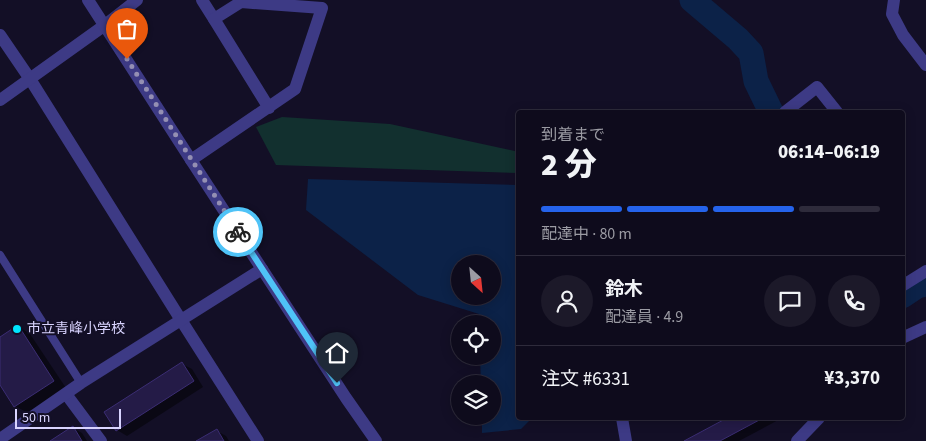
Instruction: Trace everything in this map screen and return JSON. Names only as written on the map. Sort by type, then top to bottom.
[{"type":"street","points":[[88,0],[346,398],[376,441]]},
{"type":"street","points":[[0,100],[137,0]]},
{"type":"street","points":[[202,0],[269,108]]},
{"type":"street","points":[[894,0],[892,14],[903,35],[926,66]]},
{"type":"street","points":[[191,160],[295,89],[322,8],[241,2],[214,19]]},
{"type":"street","points":[[0,35],[30,78],[258,441]]},
{"type":"street","points":[[788,110],[817,87],[835,110]]},
{"type":"street","points":[[0,439],[81,383],[262,269]]},
{"type":"street","points":[[905,284],[926,271]]},
{"type":"street","points":[[905,337],[926,327]]},
{"type":"street","points":[[66,394],[101,441]]},
{"type":"street","points":[[622,420],[626,441]]},
{"type":"street","points":[[797,441],[817,420]]},
{"type":"lane","points":[[0,255],[81,383]]},
{"type":"green space","points":[[282,117],[390,124],[516,151],[516,173],[276,165],[256,127]]},
{"type":"water","points":[[308,179],[516,185],[516,420],[530,420],[521,429],[482,433],[482,425],[501,425],[501,375],[481,375],[480,365],[501,365],[501,315],[479,314],[418,295],[306,210]]},
{"type":"building","points":[[18,325],[54,381],[14,407],[0,385],[0,337]]},
{"type":"building","points":[[182,362],[194,381],[116,431],[104,412]]},
{"type":"building","points":[[723,420],[759,420],[720,441],[684,441]]},
{"type":"building","points":[[73,426],[82,441],[50,441]]},
{"type":"building","points":[[217,429],[224,441],[196,441]]},
{"type":"waterway","points":[[692,0],[738,39],[751,53],[756,81],[770,110]]},
{"type":"waterway","points":[[905,294],[917,286],[926,284]]},
{"type":"way so far","points":[[127,59],[238,232]]},
{"type":"place","name":"市立青峰小学校","points":[[17,329]]},
{"type":"route","points":[[238,232],[337,383]]}]
